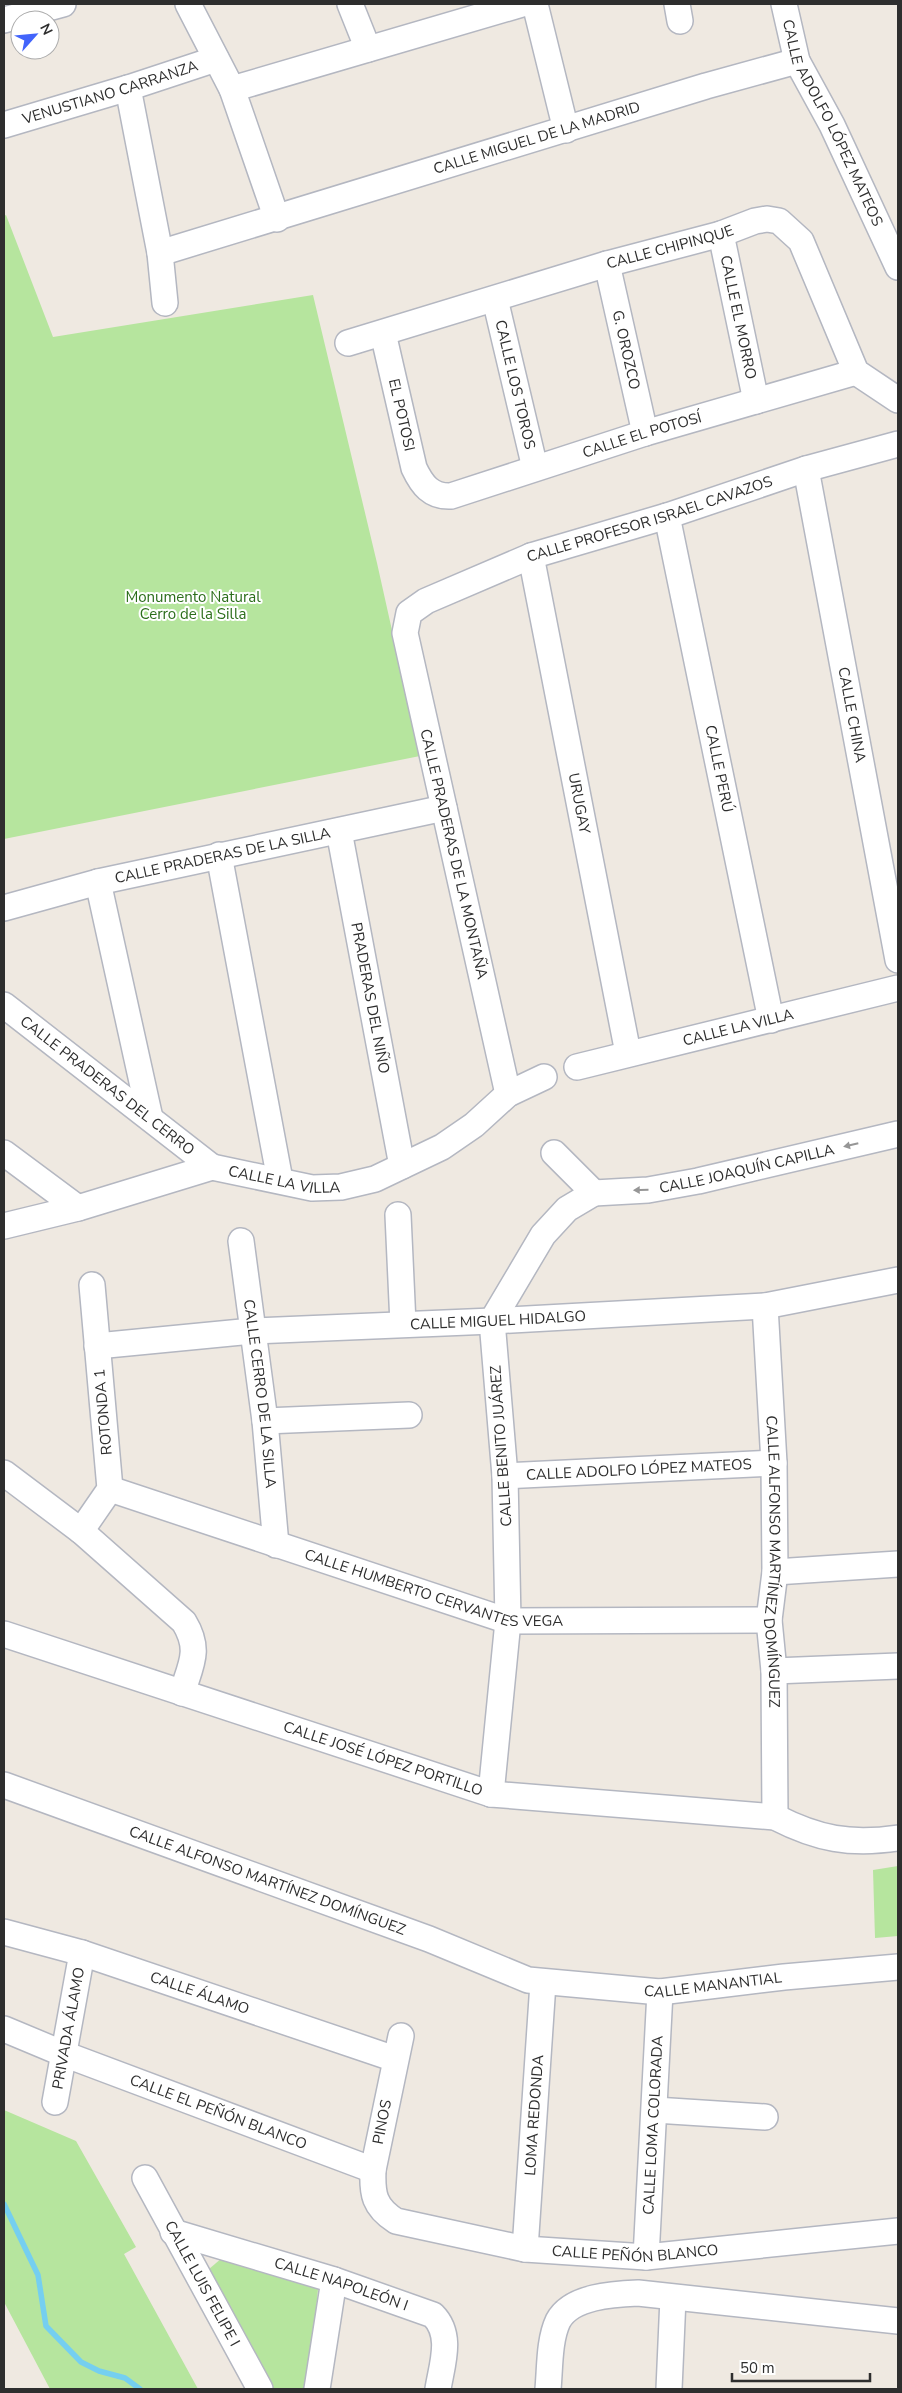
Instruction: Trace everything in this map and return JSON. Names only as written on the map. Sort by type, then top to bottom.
[{"type":"street","points":[[4,20],[63,4]]},
{"type":"street","points":[[188,4],[232,89],[277,219]]},
{"type":"street","points":[[350,4],[368,49]]},
{"type":"street","points":[[232,89],[522,4]]},
{"type":"street","points":[[535,4],[566,130]]},
{"type":"street","name":"CALLE ADOLFO LÓPEZ MATEOS","points":[[784,4],[796,61],[832,126],[898,267]]},
{"type":"street","name":"VENUSTIANO CARRANZA","points":[[4,125],[128,88],[216,59]]},
{"type":"street","name":"CALLE MIGUEL DE LA MADRID","points":[[160,253],[277,219],[706,86],[796,61]]},
{"type":"street","points":[[128,88],[160,253],[165,304]]},
{"type":"street","name":"CALLE CHIPINQUE","points":[[348,343],[607,264],[721,234],[755,220],[767,219],[779,221],[792,230],[801,241],[856,372]]},
{"type":"street","name":"CALLE EL MORRO","points":[[721,234],[756,401]]},
{"type":"street","name":"G. OROZCO","points":[[607,264],[645,434]]},
{"type":"street","name":"CALLE LOS TOROS","points":[[495,299],[535,468]]},
{"type":"street","name":"EL POTOSI","points":[[383,333],[414,468],[420,481],[429,491]]},
{"type":"street","points":[[856,372],[898,400]]},
{"type":"street","name":"CALLE EL POTOSÍ","points":[[429,491],[441,496],[450,496],[645,434],[856,372]]},
{"type":"street","name":"CALLE PROFESOR ISRAEL CAVAZOS","points":[[409,614],[426,601],[531,556],[667,516],[806,469],[898,444]]},
{"type":"street","name":"CALLE CHINA","points":[[806,469],[898,960]]},
{"type":"street","name":"CALLE PERÚ","points":[[667,516],[771,1020]]},
{"type":"street","name":"URUGAY","points":[[531,556],[628,1053]]},
{"type":"street","name":"CALLE PRADERAS DE LA MONTAÑA","points":[[409,614],[405,633],[508,1094]]},
{"type":"street","name":"CALLE PRADERAS DE LA SILLA","points":[[4,908],[98,882],[219,854],[339,831],[444,808]]},
{"type":"street","name":"PRADERAS DEL NIÑO","points":[[339,831],[402,1166]]},
{"type":"street","points":[[219,854],[280,1180]]},
{"type":"street","points":[[98,882],[150,1118]]},
{"type":"street","name":"CALLE LA VILLA","points":[[578,1067],[628,1053],[898,988]]},
{"type":"street","name":"CALLE PRADERAS DEL CERRO","points":[[4,1004],[212,1167]]},
{"type":"street","name":"CALLE LA VILLA","points":[[4,1226],[78,1208],[212,1167],[312,1188],[340,1187],[375,1178],[442,1146],[474,1125],[508,1094],[544,1077]]},
{"type":"street","name":"CALLE JOAQUÍN CAPILLA","points":[[594,1193],[648,1190],[698,1181],[898,1134]]},
{"type":"street","points":[[4,1153],[78,1208]]},
{"type":"street","points":[[492,1321],[543,1235],[567,1209],[594,1193],[554,1153]]},
{"type":"street","points":[[398,1216],[403,1324]]},
{"type":"street","name":"CALLE CERRO DE LA SILLA","points":[[241,1241],[265,1421],[276,1545]]},
{"type":"street","name":"CALLE MIGUEL HIDALGO","points":[[97,1346],[252,1330],[492,1321],[765,1306],[898,1280]]},
{"type":"street","name":"ROTONDA 1","points":[[92,1285],[110,1490]]},
{"type":"street","name":"CALLE ALFONSO MARTÍNEZ DOMÍNGUEZ","points":[[765,1306],[774,1463],[775,1572],[770,1620],[774,1671],[775,1817]]},
{"type":"street","name":"CALLE BENITO JUÁREZ","points":[[491,1794],[508,1620],[505,1476],[492,1321]]},
{"type":"street","points":[[265,1421],[409,1415]]},
{"type":"street","name":"CALLE ADOLFO LÓPEZ MATEOS","points":[[505,1476],[774,1463]]},
{"type":"street","points":[[4,1474],[81,1531],[184,1622],[192,1636],[194,1652],[182,1693]]},
{"type":"street","points":[[81,1531],[110,1490]]},
{"type":"street","name":"CALLE HUMBERTO CERVANTES VEGA","points":[[110,1490],[508,1620],[770,1620]]},
{"type":"street","points":[[775,1572],[898,1564]]},
{"type":"street","name":"CALLE JOSÉ LÓPEZ PORTILLO","points":[[4,1634],[491,1794],[775,1817]]},
{"type":"street","points":[[774,1671],[898,1666]]},
{"type":"street","name":"CALLE ALFONSO MARTÍNEZ DOMÍNGUEZ","points":[[4,1786],[429,1939],[535,1981]]},
{"type":"street","points":[[775,1817],[802,1831],[827,1838],[882,1840],[898,1838]]},
{"type":"street","name":"CALLE ÁLAMO","points":[[4,1932],[398,2048]]},
{"type":"street","name":"PRIVADA ÁLAMO","points":[[55,2102],[82,1954]]},
{"type":"street","name":"CALLE MANANTIAL","points":[[535,1981],[660,1992],[784,1977],[898,1967]]},
{"type":"street","name":"LOMA REDONDA","points":[[525,2249],[535,1981]]},
{"type":"street","name":"CALLE LOMA COLORADA","points":[[646,2257],[660,1992]]},
{"type":"street","name":"CALLE EL PEÑÓN BLANCO","points":[[4,2029],[64,2054],[373,2170]]},
{"type":"street","name":"PINOS","points":[[380,2207],[372,2190],[373,2170],[398,2048]]},
{"type":"street","points":[[655,2110],[765,2117]]},
{"type":"street","name":"CALLE LUIS FELIPE I","points":[[145,2178],[260,2389]]},
{"type":"street","name":"CALLE PEÑÓN BLANCO","points":[[380,2207],[396,2221],[525,2249],[646,2257],[898,2231]]},
{"type":"street","name":"CALLE NAPOLEÓN I","points":[[174,2232],[334,2280],[433,2315],[441,2323],[445,2334],[445,2346],[438,2389]]},
{"type":"street","points":[[317,2389],[334,2280]]},
{"type":"street","points":[[548,2389],[554,2337],[558,2322],[564,2312],[574,2305],[620,2294],[638,2294],[898,2321]]},
{"type":"street","points":[[669,2389],[673,2298]]},
{"type":"green space","name":"Monumento Natural Cerro de la Silla","points":[[6,215],[53,337],[313,295],[377,563],[420,756],[4,839],[4,216]]},
{"type":"green space","points":[[898,1866],[898,1936],[875,1938],[873,1870]]},
{"type":"green space","points":[[4,2110],[76,2141],[136,2247],[124,2254],[198,2389],[50,2389],[4,2302]]},
{"type":"green space","points":[[222,2258],[318,2289],[310,2382],[306,2389],[272,2389],[212,2283],[209,2269]]},
{"type":"waterway","points":[[4,2204],[38,2275],[46,2326],[81,2362],[99,2371],[125,2378],[140,2389]]}]
